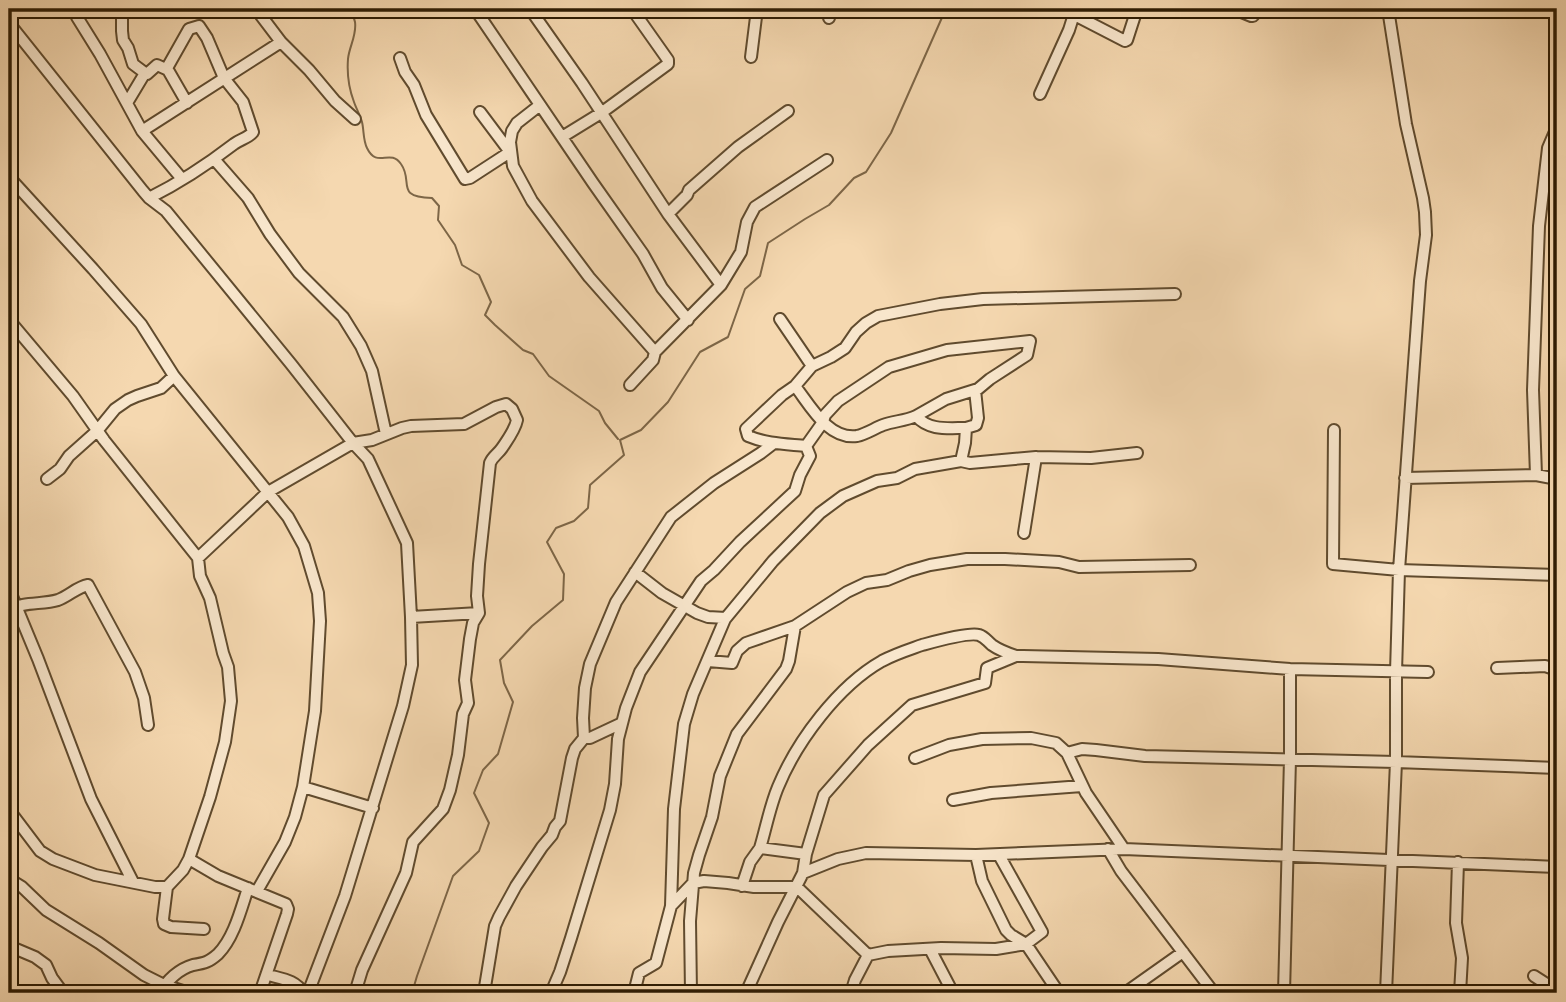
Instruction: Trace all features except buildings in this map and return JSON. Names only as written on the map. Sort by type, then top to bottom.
[{"type":"street","points":[[75,9],[142,131],[182,178]]},
{"type":"street","points":[[121,9],[123,40],[133,64],[145,73]]},
{"type":"street","points":[[256,9],[281,42],[355,119]]},
{"type":"street","points":[[475,9],[643,254],[662,288],[688,320]]},
{"type":"street","points":[[530,9],[668,214],[721,285]]},
{"type":"street","points":[[562,137],[601,113],[668,64],[668,60],[632,9]]},
{"type":"street","points":[[751,57],[757,9]]},
{"type":"street","points":[[1063,9],[1075,12],[1125,41],[1137,9]]},
{"type":"street","points":[[1234,9],[1251,16],[1258,9]]},
{"type":"street","points":[[1386,993],[1396,762],[1399,570],[1420,281],[1426,235],[1423,198],[1406,124],[1388,9]]},
{"type":"street","points":[[1040,94],[1075,12]]},
{"type":"street","points":[[9,23],[149,198],[166,211],[368,459],[407,543],[412,666],[403,706],[345,896],[306,993],[294,982],[268,975]]},
{"type":"street","points":[[149,198],[223,154],[253,132],[243,102],[224,78],[199,26],[189,29],[168,70]]},
{"type":"street","points":[[142,131],[281,42]]},
{"type":"street","points":[[400,58],[426,115],[464,178],[470,178],[510,152]]},
{"type":"street","points":[[127,103],[145,73],[148,74],[157,65],[168,70],[187,103]]},
{"type":"street","points":[[540,105],[517,123],[510,136],[513,166],[532,201],[589,277],[654,352]]},
{"type":"street","points":[[668,214],[688,195],[689,190],[738,147],[788,111]]},
{"type":"street","points":[[480,112],[510,152]]},
{"type":"street","points":[[1536,475],[1533,390],[1539,237],[1548,148],[1557,127]]},
{"type":"street","points":[[214,159],[248,198],[299,273],[343,317],[361,345],[372,371],[386,434]]},
{"type":"street","points":[[631,385],[653,360],[654,352],[721,285],[741,252],[747,222],[755,207],[828,160]]},
{"type":"street","points":[[9,177],[141,324],[174,376],[288,517],[304,545],[318,593],[320,621],[315,711],[303,787],[295,817],[285,842],[253,890],[225,946],[205,964],[190,966],[167,980],[162,989]]},
{"type":"street","points":[[806,446],[774,443],[748,436],[746,429],[795,386],[812,366],[845,348],[856,332],[878,316],[983,299],[1175,294]]},
{"type":"street","points":[[780,319],[812,366]]},
{"type":"street","points":[[9,320],[73,396],[198,558],[200,576],[210,598],[228,667],[231,701],[225,742],[210,797],[189,859],[167,887],[163,919],[164,924],[170,927],[204,929]]},
{"type":"street","points":[[795,386],[823,422],[830,429],[840,434],[858,436],[885,424],[910,419],[950,397],[978,389],[1027,355],[1030,341],[947,350],[889,367],[838,401],[825,415],[823,422],[806,446]]},
{"type":"street","points":[[47,479],[60,469],[69,456],[115,409],[128,400],[161,388],[174,376]]},
{"type":"street","points":[[916,416],[930,427],[961,428],[976,425],[978,418],[975,390]]},
{"type":"street","points":[[198,558],[268,492],[353,443],[372,440],[411,426],[464,424],[506,404],[517,419],[511,434],[491,460],[478,575],[479,613],[473,623],[465,680],[468,703],[463,714],[450,790],[443,809],[413,842],[406,873],[362,970],[355,993]]},
{"type":"street","points":[[961,428],[961,461]]},
{"type":"street","points":[[1334,430],[1333,564],[1399,570],[1557,575]]},
{"type":"street","points":[[584,738],[585,688],[590,664],[616,602],[635,572],[671,517],[714,483],[774,443]]},
{"type":"street","points":[[551,993],[564,960],[610,810],[618,739],[640,672],[701,581],[795,491],[810,456],[806,446]]},
{"type":"street","points":[[634,993],[639,972],[656,963],[671,906],[674,809],[684,724],[726,618],[780,554],[820,513],[843,496],[877,481],[897,478],[915,469],[961,461],[970,463],[1036,457],[1091,458],[1137,453]]},
{"type":"street","points":[[1024,533],[1036,457]]},
{"type":"street","points":[[1405,478],[1536,475],[1557,479]]},
{"type":"street","points":[[708,661],[732,663],[737,652],[746,643],[795,626],[857,587],[930,565],[967,559],[1059,562],[1079,567],[1190,565]]},
{"type":"street","points":[[635,572],[684,606],[708,617],[726,618]]},
{"type":"street","points":[[13,608],[59,599],[81,586],[88,585],[135,672],[144,698],[148,725]]},
{"type":"street","points":[[9,589],[13,608],[91,799],[133,882]]},
{"type":"street","points":[[411,617],[479,613]]},
{"type":"street","points":[[691,993],[690,921],[694,883],[720,776],[737,734],[786,670],[795,626]]},
{"type":"street","points":[[741,886],[750,862],[760,848],[777,789],[808,732],[862,675],[902,652],[936,640],[975,635],[1016,656],[1158,659],[1290,669],[1428,672]]},
{"type":"street","points":[[746,993],[803,873],[824,795],[868,745],[912,705],[985,683],[987,668],[1016,656]]},
{"type":"street","points":[[1497,668],[1545,666],[1557,670]]},
{"type":"street","points":[[1284,993],[1290,669]]},
{"type":"street","points":[[484,993],[495,926],[516,886],[560,821],[575,749],[584,738],[622,723]]},
{"type":"street","points":[[915,758],[949,745],[982,739],[1013,737],[1044,739],[1056,743],[1067,753],[1082,786],[1124,849]]},
{"type":"street","points":[[1067,753],[1082,749],[1145,756],[1557,768]]},
{"type":"street","points":[[953,800],[991,793],[1082,786]]},
{"type":"street","points":[[303,787],[373,808]]},
{"type":"street","points":[[9,810],[46,855],[83,872],[155,887],[167,887]]},
{"type":"street","points":[[760,848],[806,854]]},
{"type":"street","points":[[803,873],[838,859],[866,853],[999,855],[1108,849],[1557,867]]},
{"type":"street","points":[[1108,849],[1121,871],[1214,993]]},
{"type":"street","points":[[976,855],[982,881],[1006,930],[1026,944],[1059,993]]},
{"type":"street","points":[[851,993],[868,956],[888,951],[996,949],[1026,944],[1042,932],[999,855]]},
{"type":"street","points":[[189,859],[218,876],[286,904],[288,909],[260,993]]},
{"type":"street","points":[[1458,862],[1456,923],[1462,958],[1460,993]]},
{"type":"street","points":[[9,879],[22,887],[46,910],[99,943],[162,989],[189,993]]},
{"type":"street","points":[[671,882],[709,881],[741,886],[797,887],[868,956]]},
{"type":"street","points":[[671,906],[694,883]]},
{"type":"street","points":[[9,946],[46,965],[63,993]]},
{"type":"street","points":[[930,949],[953,993]]},
{"type":"street","points":[[1125,993],[1183,952]]},
{"type":"street","points":[[1534,976],[1557,987]]},
{"type":"waterway","points":[[347,9],[354,18],[355,27],[348,59],[349,80],[367,148],[375,157],[397,160],[405,171],[409,192],[432,198],[439,206],[438,220],[455,245],[462,265],[479,275],[491,302],[485,315],[523,350],[533,354],[549,376],[599,411],[618,439]]},
{"type":"waterway","points":[[412,993],[453,876],[479,851],[489,823],[474,793],[483,770],[498,754],[513,702],[504,683],[500,660],[532,626],[563,600],[564,574],[547,542],[556,528],[574,521],[588,508],[590,485],[624,455],[620,440],[641,430],[668,402],[700,352],[728,337],[745,289],[760,276],[768,243],[829,205],[854,178],[866,172],[891,133],[944,13],[941,9]]}]
